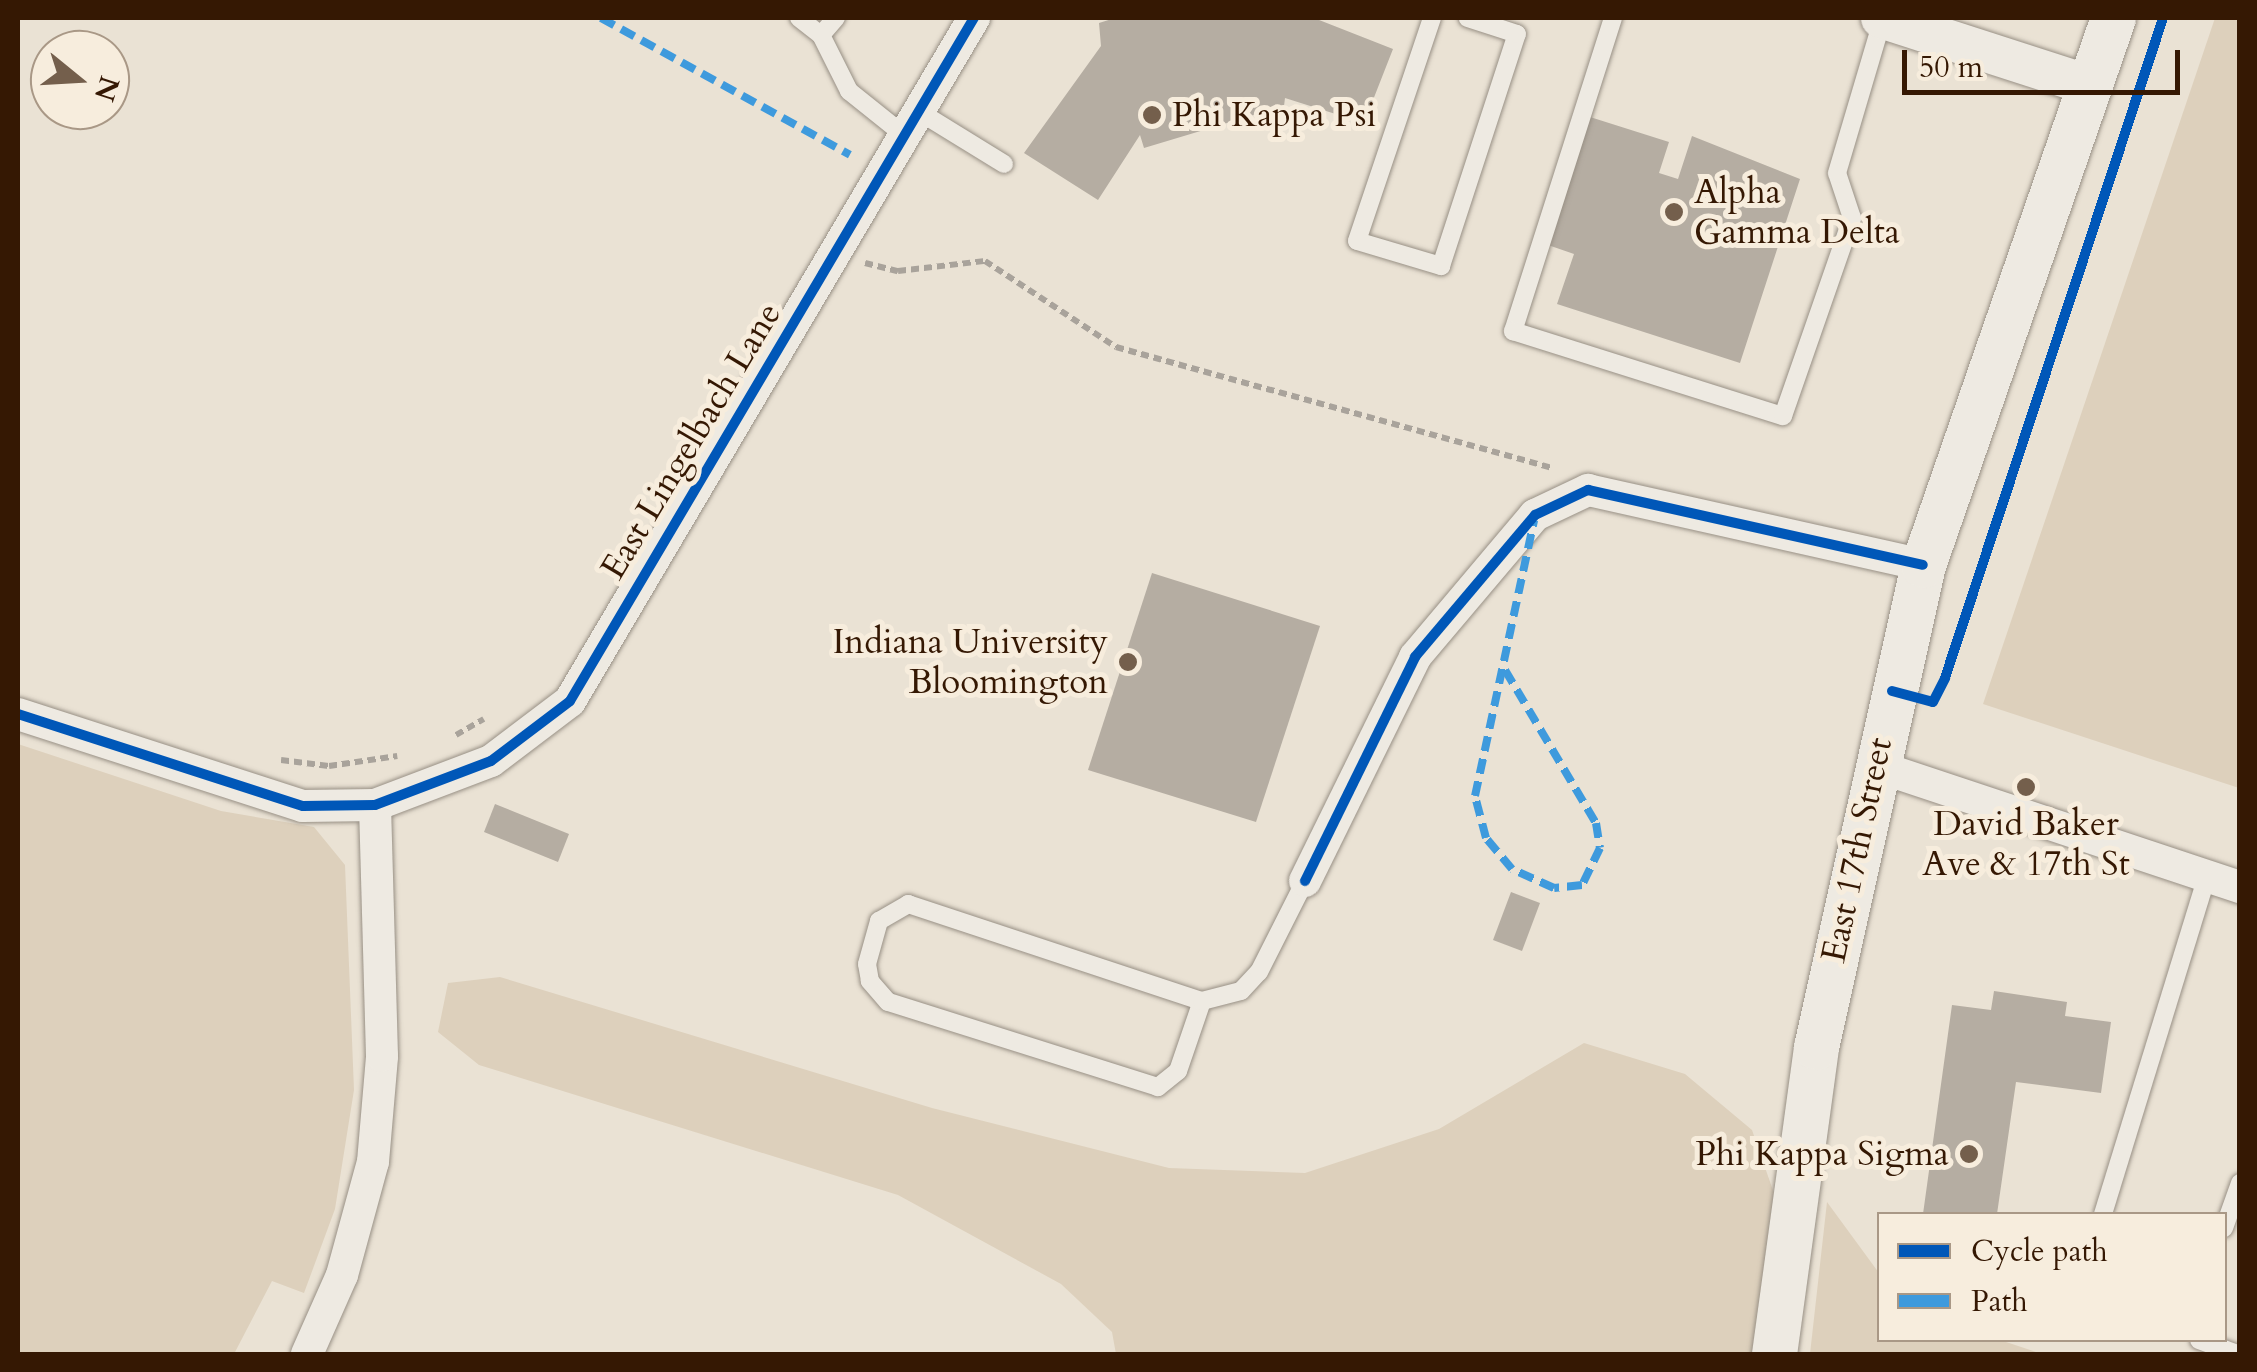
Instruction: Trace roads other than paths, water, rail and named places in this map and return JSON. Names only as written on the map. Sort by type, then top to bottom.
[{"type":"main road","name":"East 17th Street","points":[[1774,1354],[1816,1047],[1874,765],[1923,565],[2112,18]]},
{"type":"street","name":"East Lingelbach Lane","points":[[18,714],[303,806],[375,805],[491,761],[570,700],[974,18]]},
{"type":"street","points":[[1882,18],[2088,86]]},
{"type":"street","points":[[1305,881],[1424,644],[1535,516],[1588,490],[1923,565]]},
{"type":"street","points":[[1874,765],[2240,887]]},
{"type":"street","points":[[307,1354],[342,1276],[373,1162],[382,1056],[375,805]]},
{"type":"lane","points":[[799,18],[821,35],[849,91],[1004,164]]},
{"type":"lane","points":[[821,35],[836,18]]},
{"type":"lane","points":[[1432,18],[1357,241],[1441,266],[1517,34],[1468,18]]},
{"type":"lane","points":[[1612,18],[1513,331],[1784,416],[1852,218],[1837,173],[1882,18]]},
{"type":"lane","points":[[2103,1212],[2208,876]]},
{"type":"lane","points":[[1202,1001],[1178,1071],[1158,1088],[888,1002],[870,981],[867,964],[880,921],[908,904],[1202,1001],[1242,991],[1258,972],[1305,881]]},
{"type":"lane","points":[[2227,1220],[2240,1183]]},
{"type":"lane","points":[[2204,1342],[2237,1354]]},
{"type":"place","name":"Phi Kappa Psi","points":[[1152,115]]},
{"type":"place","name":"Alpha Gamma Delta","points":[[1674,212]]},
{"type":"place","name":"Indiana University Bloomington","points":[[1128,662]]},
{"type":"place","name":"David Baker Ave & 17th St","points":[[2026,787]]},
{"type":"place","name":"Phi Kappa Sigma","points":[[1969,1154]]}]
